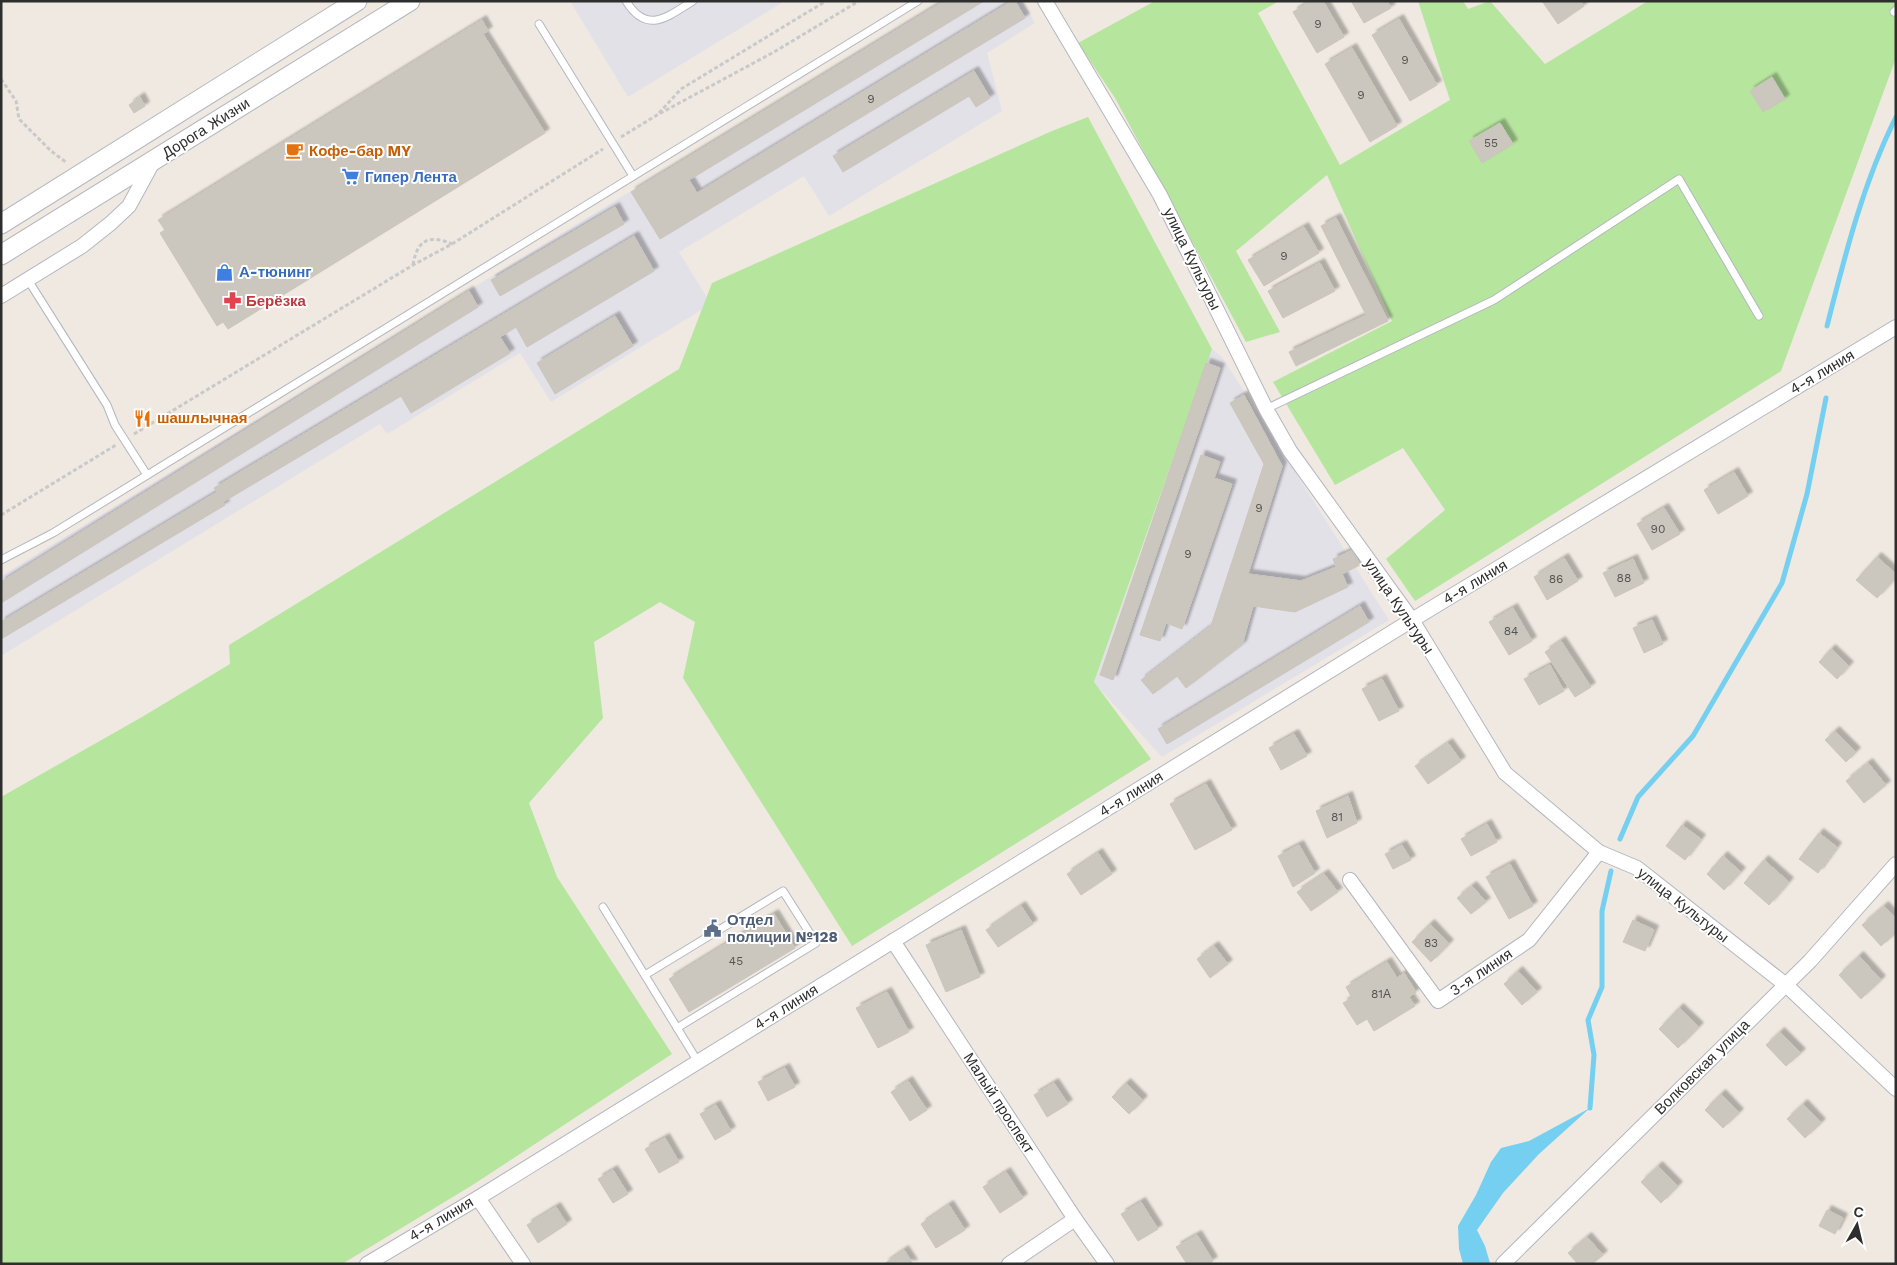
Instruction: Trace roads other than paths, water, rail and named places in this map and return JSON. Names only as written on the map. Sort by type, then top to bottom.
[{"type":"main road","name":"Дорога Жизни","points":[[1,224],[357,1]]},
{"type":"main road","name":"Дорога Жизни","points":[[1,255],[410,1]]},
{"type":"street","name":"улица Культуры","points":[[1045,1],[1160,195],[1266,409],[1290,451],[1412,620],[1505,773],[1599,852],[1637,868],[1786,985],[1896,1088]]},
{"type":"street","points":[[1,296],[82,246],[111,223],[129,206],[153,161]]},
{"type":"street","name":"4-я линия","points":[[367,1264],[478,1198],[1412,620],[1896,327]]},
{"type":"street","name":"3-я линия","points":[[1350,880],[1438,1001],[1529,940],[1599,852]]},
{"type":"street","name":"Волковская улица","points":[[1503,1264],[1810,961],[1896,864]]},
{"type":"street","name":"Малый проспект","points":[[893,941],[1075,1219],[1107,1264]]},
{"type":"street","points":[[478,1198],[523,1264]]},
{"type":"street","points":[[1009,1264],[1075,1219]]},
{"type":"lane","points":[[626,1],[634,13],[647,21],[662,20],[693,1]]},
{"type":"lane","points":[[1,560],[53,533],[918,1]]},
{"type":"lane","points":[[539,24],[634,176]]},
{"type":"lane","points":[[1266,409],[1494,300],[1679,179],[1759,316]]},
{"type":"lane","points":[[28,280],[107,405],[115,425],[147,475]]},
{"type":"lane","points":[[645,975],[784,891],[816,943],[677,1028]]},
{"type":"lane","points":[[603,907],[698,1062]]},
{"type":"water","points":[[1590,1108],[1539,1154],[1503,1193],[1477,1230],[1485,1246],[1490,1263],[1463,1264],[1459,1249],[1458,1226],[1476,1195],[1491,1162],[1501,1148],[1529,1141]]},
{"type":"waterway","points":[[1827,326],[1864,193],[1896,117]]},
{"type":"waterway","points":[[1620,839],[1638,797],[1693,736],[1782,583],[1807,494],[1826,398]]},
{"type":"waterway","points":[[1590,1108],[1594,1055],[1588,1020],[1602,987],[1602,911],[1611,871]]},
{"type":"place","name":"Кофе-бар MY","points":[[295,151]]},
{"type":"place","name":"Гипер Лента","points":[[351,177]]},
{"type":"place","name":"А-тюнинг","points":[[225,272]]},
{"type":"place","name":"Берёзка","points":[[232,301]]},
{"type":"place","name":"шашлычная","points":[[143,418]]},
{"type":"place","name":"Отдел полиции №128","points":[[713,929]]}]
